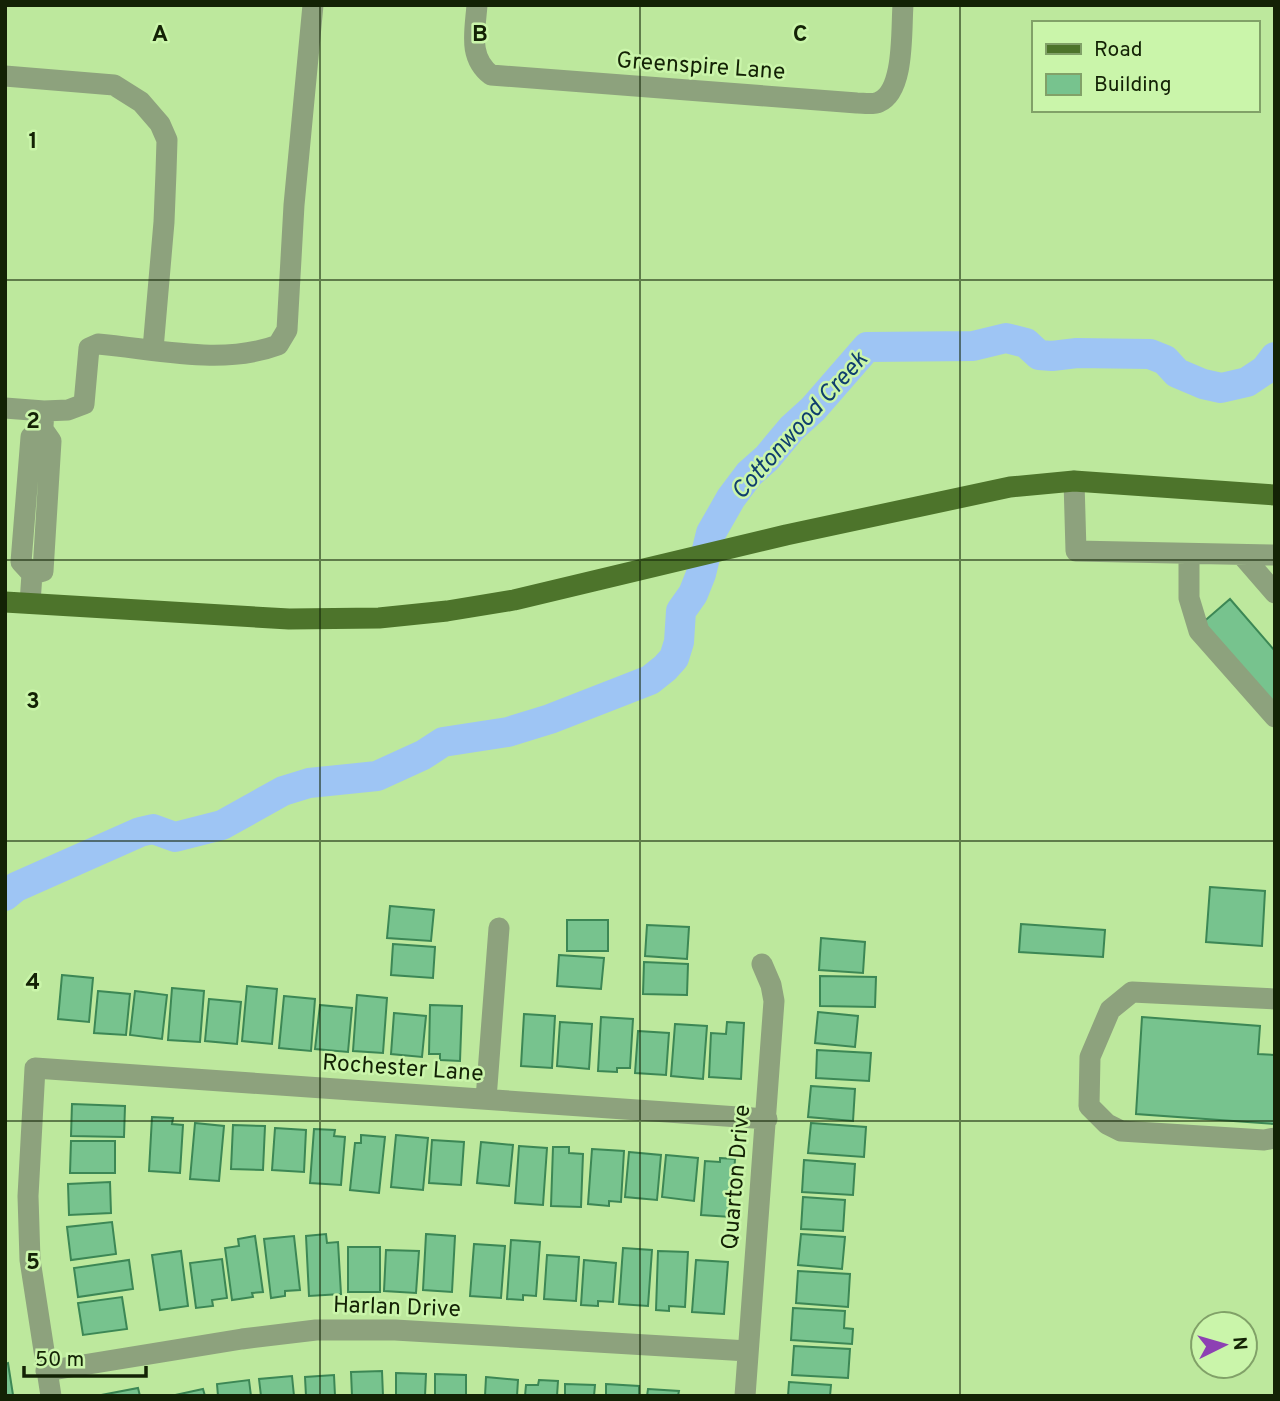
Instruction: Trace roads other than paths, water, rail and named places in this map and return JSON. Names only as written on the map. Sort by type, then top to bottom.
[{"type":"main road","points":[[5,601],[289,619],[379,618],[514,600],[670,561],[990,490],[1074,481],[1275,495]]},
{"type":"street","points":[[5,408],[43,419],[84,404],[89,348],[98,344],[217,355],[263,351],[278,345],[287,330],[294,205],[313,5]]},
{"type":"street","name":"Greenspire Lane","points":[[477,5],[474,51],[480,67],[491,75],[877,103],[890,93],[898,72],[903,5]]},
{"type":"street","points":[[5,76],[114,85],[141,102],[160,124],[167,140],[164,222],[153,349]]},
{"type":"street","points":[[30,603],[32,574],[43,570],[51,442],[43,419]]},
{"type":"street","points":[[1074,481],[1076,551],[1275,555]]},
{"type":"street","points":[[1189,554],[1189,598],[1199,632],[1275,717]]},
{"type":"street","points":[[1242,555],[1275,593]]},
{"type":"street","points":[[486,1099],[499,928]]},
{"type":"street","name":"Quarton Drive","points":[[745,1396],[774,1001],[762,964]]},
{"type":"street","points":[[1275,999],[1132,992],[1110,1010],[1090,1057],[1089,1105],[1107,1124],[1121,1131],[1264,1140],[1275,1138]]},
{"type":"street","name":"Rochester Lane","points":[[46,1371],[29,1247],[28,1196],[35,1069],[767,1119]]},
{"type":"street","name":"Harlan Drive","points":[[46,1371],[242,1339],[316,1330],[395,1330],[748,1351]]},
{"type":"street","points":[[46,1371],[51,1396]]},
{"type":"waterway","name":"Cottonwood Creek","points":[[5,896],[16,887],[140,832],[153,829],[175,837],[222,825],[283,791],[309,783],[377,776],[423,755],[443,742],[508,732],[550,719],[650,680],[674,658],[679,642],[681,611],[693,594],[701,574],[711,533],[731,498],[749,474],[813,409],[867,347],[973,346],[1006,338],[1026,343],[1039,355],[1150,354],[1165,360],[1177,373],[1221,388],[1247,382],[1265,370],[1275,357]]}]
